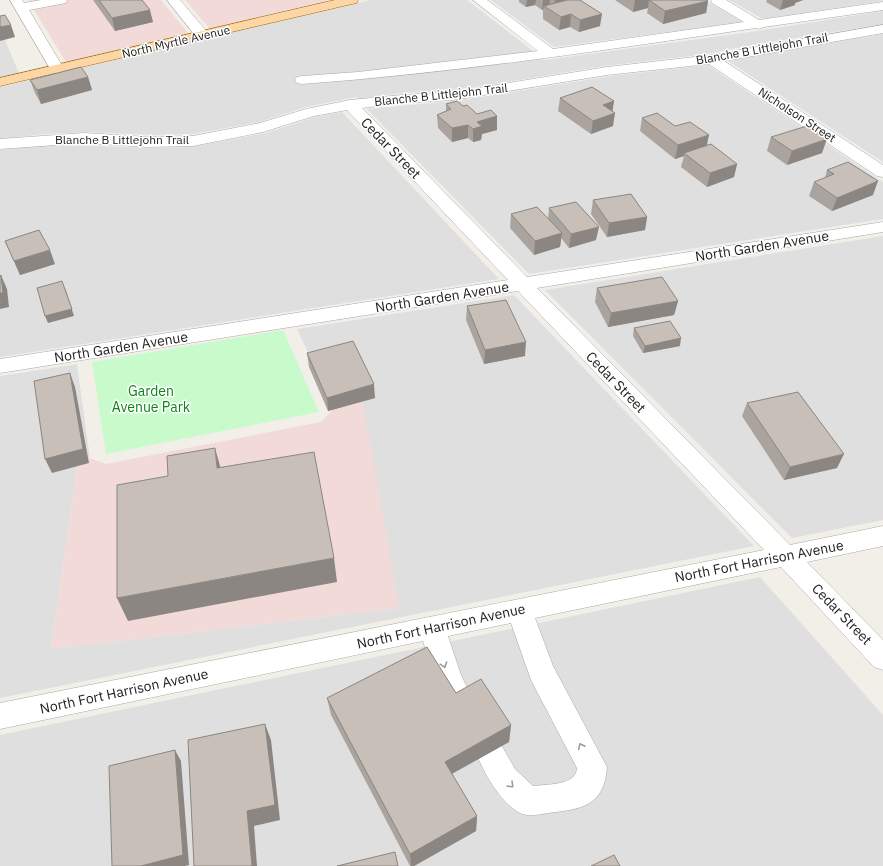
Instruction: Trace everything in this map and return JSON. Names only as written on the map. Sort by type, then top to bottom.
[{"type":"main road","name":"North Myrtle Avenue","points":[[0,82],[203,36],[343,1]]},
{"type":"street","points":[[57,69],[18,4],[61,0]]},
{"type":"street","points":[[173,0],[203,36]]},
{"type":"street","points":[[479,0],[548,53]]},
{"type":"street","points":[[717,0],[760,25]]},
{"type":"street","name":"Blanche B Littlejohn Trail","points":[[302,80],[358,76],[526,57],[760,25],[883,6]]},
{"type":"street","name":"Blanche B Littlejohn Trail","points":[[0,144],[84,138],[148,142],[193,141],[263,127],[312,112],[350,105],[402,99],[453,96],[607,71],[712,59],[883,29]]},
{"type":"street","name":"Nicholson Street","points":[[712,59],[883,172]]},
{"type":"street","name":"Cedar Street","points":[[350,105],[883,658]]},
{"type":"street","name":"North Garden Avenue","points":[[0,366],[883,227]]},
{"type":"street","name":"North Fort Harrison Avenue","points":[[0,716],[883,536]]},
{"type":"street","points":[[490,752],[505,779],[528,801],[577,794],[591,780],[592,767],[541,671],[519,610]]},
{"type":"street","points":[[432,628],[448,678],[462,706]]},
{"type":"shaded area","points":[[28,0],[161,0],[189,34],[66,62]]},
{"type":"shaded area","points":[[185,0],[325,0],[327,2],[210,29]]},
{"type":"shaded area","points":[[371,0],[467,0],[538,55],[541,59],[545,60],[758,31],[883,11],[883,24],[752,45],[707,54],[604,66],[451,91],[403,93],[357,99],[356,97],[306,107],[259,122],[194,134],[152,135],[88,132],[45,134],[0,139],[0,87]]},
{"type":"shaded area","points":[[491,0],[705,0],[743,22],[554,47]]},
{"type":"shaded area","points":[[729,0],[883,0],[883,1],[763,19]]},
{"type":"shaded area","points":[[0,28],[19,73],[0,77]]},
{"type":"shaded area","points":[[883,34],[883,162],[728,61],[763,54]]},
{"type":"shaded area","points":[[708,65],[883,182],[883,219],[529,274],[367,109],[455,101],[611,76]]},
{"type":"shaded area","points":[[342,112],[499,279],[0,357],[0,150],[41,146],[80,145],[145,148],[191,147],[266,133],[315,117]]},
{"type":"shaded area","points":[[883,236],[883,520],[792,538],[545,290]]},
{"type":"shaded area","points":[[514,295],[754,546],[0,698],[0,376],[79,364],[77,365],[90,458],[78,461],[51,649],[399,608],[334,408],[297,329]]},
{"type":"shaded area","points":[[363,402],[399,608],[51,649],[78,461],[90,458],[106,464],[321,422],[334,408]]},
{"type":"shaded area","points":[[760,577],[883,715],[883,866],[0,866],[0,735]]},
{"type":"green space","name":"Garden Avenue Park","points":[[283,330],[319,412],[106,454],[92,362]]},
{"type":"building","points":[[99,0],[142,0],[150,10],[112,18]]},
{"type":"building","points":[[567,0],[580,0],[602,14],[580,20],[571,14],[561,17],[544,6]]},
{"type":"building","points":[[649,0],[707,0],[708,1],[665,11]]},
{"type":"building","points":[[5,15],[11,25],[0,27],[0,16]]},
{"type":"building","points":[[81,67],[88,77],[37,90],[30,80]]},
{"type":"building","points":[[592,87],[614,101],[603,105],[615,113],[593,121],[560,98]]},
{"type":"building","points":[[457,101],[463,106],[467,105],[477,114],[491,110],[497,116],[477,122],[482,126],[473,129],[468,125],[452,128],[437,115],[451,109],[446,104]]},
{"type":"building","points":[[657,113],[675,126],[690,122],[709,135],[678,145],[642,118]]},
{"type":"building","points":[[807,126],[827,139],[792,151],[771,137]]},
{"type":"building","points":[[711,144],[737,164],[710,173],[684,153]]},
{"type":"building","points":[[848,162],[878,181],[837,198],[814,182],[834,174],[827,170]]},
{"type":"building","points":[[631,194],[647,217],[609,223],[593,200]]},
{"type":"building","points":[[576,202],[599,227],[571,234],[549,208]]},
{"type":"building","points":[[537,207],[562,233],[535,241],[511,214]]},
{"type":"building","points":[[39,230],[50,250],[14,261],[5,241]]},
{"type":"building","points":[[1,275],[3,293],[0,293]]},
{"type":"building","points":[[662,277],[678,301],[611,313],[597,288]]},
{"type":"building","points":[[62,281],[72,309],[45,316],[37,288]]},
{"type":"building","points":[[506,300],[526,342],[485,350],[467,306]]},
{"type":"building","points":[[670,321],[681,338],[645,346],[634,328]]},
{"type":"building","points":[[353,341],[374,384],[327,398],[307,353]]},
{"type":"building","points":[[70,373],[83,449],[45,459],[34,381]]},
{"type":"building","points":[[798,392],[844,454],[790,467],[747,403]]},
{"type":"building","points":[[215,448],[217,468],[314,452],[334,558],[117,598],[117,485],[168,476],[167,456]]},
{"type":"building","points":[[427,647],[456,693],[481,679],[511,725],[445,762],[477,816],[410,854],[327,698]]},
{"type":"building","points":[[265,724],[275,805],[247,811],[252,866],[194,866],[188,740]]},
{"type":"building","points":[[175,750],[183,855],[141,866],[112,866],[109,766]]},
{"type":"building","points":[[395,852],[398,866],[337,866]]},
{"type":"building","points":[[614,855],[620,866],[591,866]]}]
